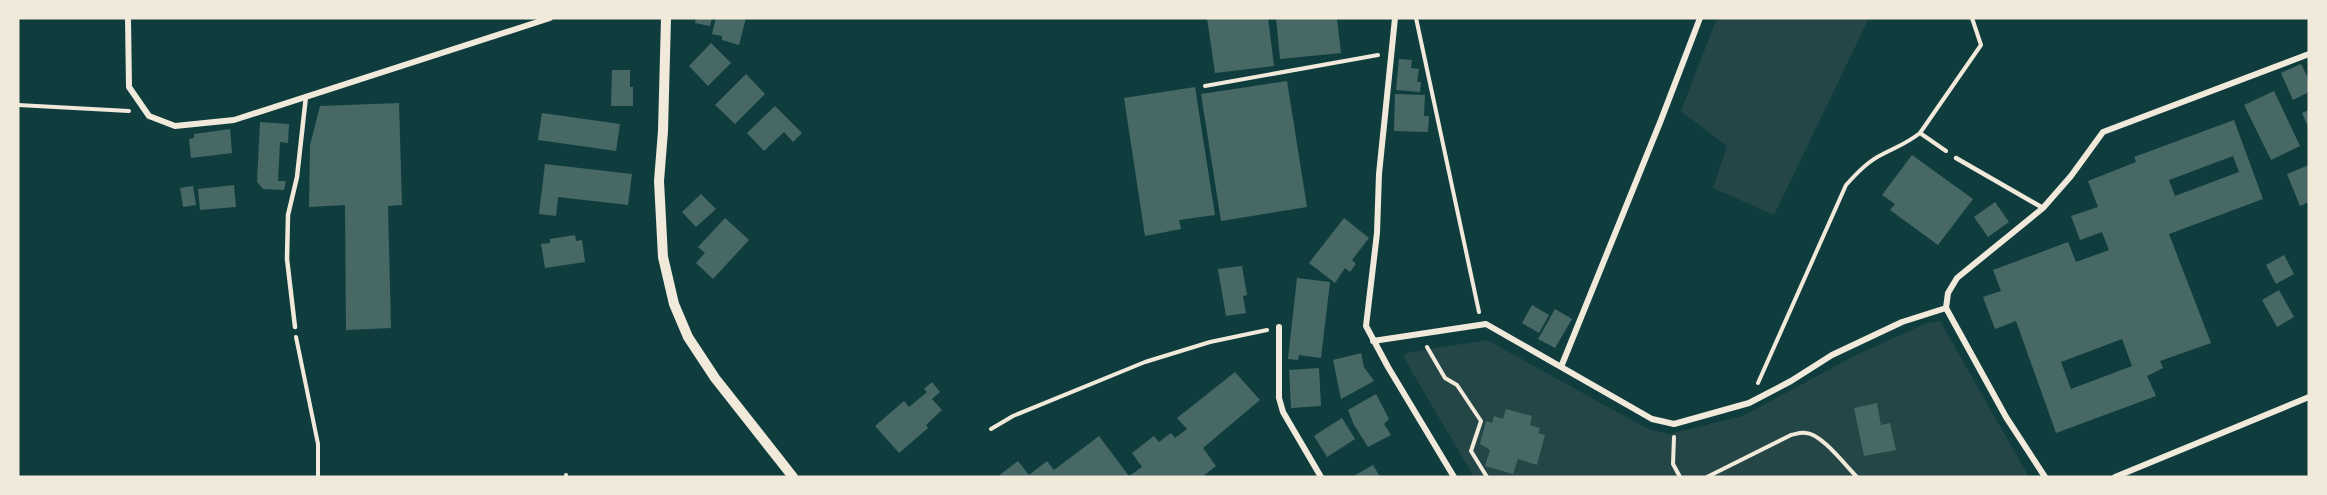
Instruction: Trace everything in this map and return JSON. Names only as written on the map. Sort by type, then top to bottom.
[{"type":"street","points":[[128,18],[129,87],[149,116],[175,126],[234,120],[550,18]]},
{"type":"street","points":[[666,18],[663,131],[658,181],[663,257],[674,304],[688,337],[715,378],[793,477]]},
{"type":"street","points":[[1395,18],[1379,174],[1377,232],[1366,326],[1454,477]]},
{"type":"street","points":[[1561,367],[1700,18]]},
{"type":"street","points":[[2044,477],[2006,417],[1946,308],[1948,292],[1957,278],[2043,208],[2071,176],[2103,132],[2309,54]]},
{"type":"street","points":[[1373,341],[1486,324],[1652,419],[1674,424],[1749,402],[1791,381],[1832,356],[1902,322],[1946,308]]},
{"type":"street","points":[[1280,327],[1279,398],[1283,412],[1321,477]]},
{"type":"street","points":[[2115,477],[2309,397]]},
{"type":"lane","points":[[295,327],[287,259],[288,215],[297,177],[306,96]]},
{"type":"lane","points":[[1956,158],[2043,208]]},
{"type":"path","points":[[1416,18],[1482,325]]},
{"type":"path","points":[[1749,402],[1846,185],[1861,169],[1882,154],[1906,144],[1920,133],[1981,45],[1972,18]]},
{"type":"path","points":[[1205,86],[1391,52]]},
{"type":"path","points":[[18,105],[115,111],[145,110]]},
{"type":"path","points":[[1920,133],[1931,142]]},
{"type":"path","points":[[295,327],[318,444],[318,477]]},
{"type":"path","points":[[991,429],[1013,416],[1145,362],[1210,342],[1280,327]]},
{"type":"path","points":[[1420,335],[1445,378],[1457,385],[1481,421],[1471,451],[1487,477]]},
{"type":"path","points":[[1674,424],[1673,464],[1680,477]]},
{"type":"path","points":[[1707,477],[1791,435],[1804,432],[1814,434],[1824,442],[1857,477]]},
{"type":"shaded area","points":[[1717,18],[1869,18],[1774,215],[1713,188],[1727,146],[1681,111]]},
{"type":"shaded area","points":[[1940,321],[2029,477],[1474,477],[1404,358],[1406,353],[1487,340],[1648,429],[1669,434],[1743,416],[1854,356],[1927,323]]},
{"type":"building","points":[[696,18],[712,18],[710,26],[695,23]]},
{"type":"building","points":[[716,18],[746,18],[739,45],[722,40],[722,36],[712,34]]},
{"type":"building","points":[[1207,18],[1268,18],[1274,66],[1215,73]]},
{"type":"building","points":[[1276,18],[1337,18],[1341,53],[1280,59]]},
{"type":"building","points":[[711,43],[731,63],[708,86],[689,66]]},
{"type":"building","points":[[1399,59],[1412,60],[1411,68],[1419,69],[1417,82],[1421,82],[1420,92],[1396,90]]},
{"type":"building","points":[[2301,64],[2309,80],[2309,92],[2293,100],[2281,73]]},
{"type":"building","points":[[612,70],[630,70],[633,106],[611,106]]},
{"type":"building","points":[[746,74],[765,94],[735,124],[715,105]]},
{"type":"building","points":[[1287,81],[1307,207],[1221,221],[1201,94]]},
{"type":"building","points":[[1195,87],[1215,215],[1179,220],[1181,229],[1145,236],[1124,98]]},
{"type":"building","points":[[2274,91],[2300,146],[2271,160],[2244,105]]},
{"type":"building","points":[[1395,94],[1425,95],[1424,116],[1429,116],[1428,132],[1394,131]]},
{"type":"building","points":[[399,103],[402,205],[388,206],[391,328],[346,330],[345,205],[309,207],[310,145],[320,106]]},
{"type":"building","points":[[775,106],[802,133],[793,142],[784,132],[764,151],[747,133]]},
{"type":"building","points":[[2309,110],[2309,129],[2302,113]]},
{"type":"building","points":[[542,113],[620,124],[616,151],[538,140]]},
{"type":"building","points":[[2234,120],[2263,199],[2169,234],[2211,343],[2160,361],[2163,368],[2147,376],[2156,396],[2056,433],[2016,321],[1995,329],[1983,297],[2001,291],[1993,270],[2068,242],[2076,262],[2109,250],[2102,232],[2080,240],[2071,216],[2098,207],[2088,181],[2136,162],[2134,157]],"holes":[[[2233,156],[2239,172],[2175,196],[2169,180]],[[2122,339],[2132,366],[2071,389],[2061,362]]]},
{"type":"building","points":[[260,122],[289,124],[288,143],[280,142],[278,181],[286,181],[284,190],[263,189],[257,182]]},
{"type":"building","points":[[230,129],[232,153],[191,158],[189,139],[194,138],[194,134]]},
{"type":"building","points":[[1912,155],[1973,199],[1938,245],[1890,210],[1895,204],[1882,195]]},
{"type":"building","points":[[545,164],[632,174],[628,205],[558,197],[556,216],[539,214]]},
{"type":"building","points":[[2309,165],[2309,202],[2300,206],[2287,174]]},
{"type":"building","points":[[234,185],[236,207],[200,210],[198,189]]},
{"type":"building","points":[[193,186],[196,205],[183,207],[180,188]]},
{"type":"building","points":[[701,194],[716,209],[696,227],[682,212]]},
{"type":"building","points":[[1995,202],[2009,222],[1988,237],[1974,217]]},
{"type":"building","points":[[725,218],[749,240],[713,279],[696,263],[705,253],[698,247]]},
{"type":"building","points":[[1344,218],[1369,238],[1352,260],[1356,264],[1350,272],[1345,268],[1335,283],[1309,263]]},
{"type":"building","points":[[575,235],[576,241],[582,240],[585,262],[545,268],[541,244],[550,243],[550,239]]},
{"type":"building","points":[[2284,255],[2294,274],[2276,284],[2266,265]]},
{"type":"building","points":[[1242,266],[1247,295],[1243,296],[1246,313],[1226,316],[1218,269]]},
{"type":"building","points":[[1297,278],[1330,282],[1321,358],[1299,355],[1298,360],[1288,359]]},
{"type":"building","points":[[2279,290],[2294,317],[2277,327],[2262,300]]},
{"type":"building","points":[[1532,305],[1549,315],[1539,333],[1522,323]]},
{"type":"building","points":[[1555,309],[1572,319],[1555,348],[1538,339]]},
{"type":"building","points":[[1361,353],[1364,367],[1374,381],[1341,399],[1333,360]]},
{"type":"building","points":[[1319,368],[1321,406],[1291,408],[1289,370]]},
{"type":"building","points":[[1235,372],[1260,400],[1203,448],[1216,466],[1202,477],[997,477],[1018,461],[1029,475],[1047,461],[1054,470],[1099,436],[1129,476],[1142,467],[1132,453],[1154,436],[1159,442],[1171,433],[1175,438],[1187,429],[1177,418]]},
{"type":"building","points":[[932,382],[940,392],[932,399],[942,410],[926,425],[928,428],[899,453],[875,426],[904,401],[909,407],[927,392],[924,389]]},
{"type":"building","points":[[1376,394],[1389,419],[1384,424],[1391,435],[1368,447],[1354,425],[1348,410]]},
{"type":"building","points":[[1877,403],[1881,425],[1890,423],[1896,450],[1864,456],[1854,408]]},
{"type":"building","points":[[1506,409],[1532,416],[1530,425],[1540,428],[1538,433],[1545,435],[1537,465],[1518,459],[1513,474],[1485,466],[1490,450],[1480,444],[1486,421],[1492,423],[1494,416],[1503,419]]},
{"type":"building","points":[[1342,418],[1355,439],[1327,457],[1314,436]]},
{"type":"building","points":[[1373,465],[1380,477],[1352,477]]}]
